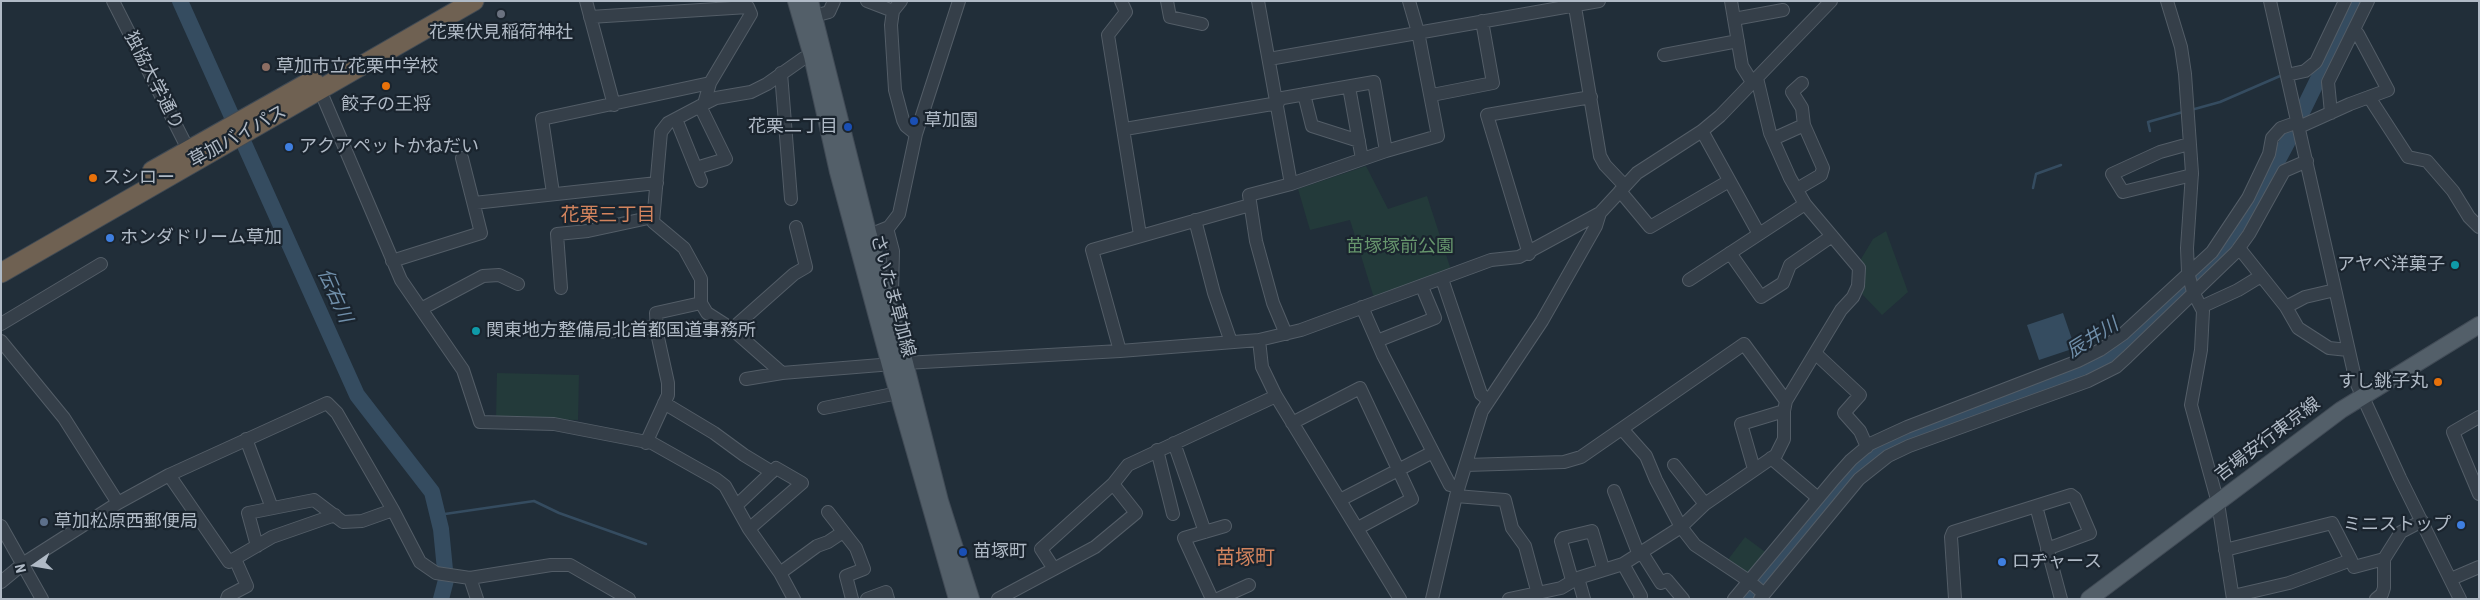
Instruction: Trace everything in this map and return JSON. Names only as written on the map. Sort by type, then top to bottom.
[{"type":"highway","name":"草加バイパス","points":[[244,126],[451,1]]},
{"type":"highway","name":"草加バイパス","points":[[1,259],[225,136],[320,90],[474,1]]},
{"type":"highway","name":"草加バイパス","points":[[1,273],[191,155]]},
{"type":"main road","name":"さいたま草加線","points":[[796,1],[812,56],[838,172],[885,296],[898,364],[898,393],[957,599]]},
{"type":"main road","name":"さいたま草加線","points":[[812,9],[863,238],[898,364],[970,599]]},
{"type":"main road","name":"吉場安行東京線","points":[[2089,599],[2362,397],[2479,325]]},
{"type":"street","name":"独協大学通り","points":[[113,1],[191,155]]},
{"type":"street","points":[[586,1],[614,105]]},
{"type":"street","points":[[812,9],[829,12],[834,1]]},
{"type":"street","points":[[867,1],[897,6],[891,25],[896,90],[903,120],[906,126],[916,134]]},
{"type":"street","points":[[863,238],[888,228],[898,214],[916,134],[960,1]]},
{"type":"street","points":[[1121,1],[1126,12],[1108,34],[1125,129],[1140,235]]},
{"type":"street","points":[[1167,1],[1170,17],[1202,24]]},
{"type":"street","points":[[1258,1],[1278,101],[1291,184]]},
{"type":"street","points":[[1286,334],[1273,303],[1256,241],[1249,195],[1291,184],[1386,151],[1438,136],[1432,95],[1409,1]]},
{"type":"street","points":[[1269,59],[1599,1]]},
{"type":"street","points":[[1509,599],[1561,588],[1575,579],[1602,568],[1622,564],[1641,554],[1681,527],[1704,504],[1776,455],[1784,439],[1785,406],[1841,310],[1853,296],[1858,286],[1859,268],[1805,204],[1773,139],[1754,80],[1742,66],[1732,1]]},
{"type":"street","points":[[746,379],[782,373],[898,364],[1120,351],[1259,340],[1286,334],[1422,287],[1491,260],[1519,257],[1528,254],[1600,214],[1637,173],[1702,131],[1720,116],[1830,1]]},
{"type":"street","points":[[2167,1],[2184,65],[2192,175],[2186,248],[2188,274],[2194,294],[2203,311],[2202,344],[2191,405],[2218,503],[2233,597],[2289,583],[2350,560]]},
{"type":"street","points":[[2270,1],[2295,108],[2296,127],[2307,161],[2348,350],[2362,397],[2460,599]]},
{"type":"street","points":[[2287,75],[2305,71],[2316,62],[2346,1]]},
{"type":"street","points":[[2331,113],[2328,82],[2368,1]]},
{"type":"street","points":[[1574,4],[1600,156],[1650,226],[1728,181]]},
{"type":"street","points":[[590,17],[748,7],[751,14],[710,83],[702,105],[726,158],[696,168]]},
{"type":"street","points":[[1734,19],[1783,10]]},
{"type":"street","points":[[1432,95],[1492,83],[1482,21]]},
{"type":"street","points":[[1734,599],[1851,460],[1867,447],[1907,427],[2069,365],[2100,350],[2123,334],[2212,252],[2239,215],[2269,154],[2272,138],[2281,128],[2296,127],[2388,90],[2358,34],[2353,31]]},
{"type":"street","points":[[1664,55],[1738,41]]},
{"type":"street","points":[[782,373],[732,329],[707,313],[701,303],[701,279],[684,248],[653,222],[661,132],[668,123],[702,105],[716,98],[751,92],[767,84],[804,58],[812,56]]},
{"type":"street","points":[[781,73],[792,199]]},
{"type":"street","points":[[1125,129],[1374,82],[1386,151]]},
{"type":"street","points":[[1797,189],[1821,175],[1823,168],[1804,125],[1802,108],[1792,92],[1802,82]]},
{"type":"street","points":[[553,193],[542,120],[710,83]]},
{"type":"street","points":[[1349,86],[1362,159]]},
{"type":"street","points":[[320,90],[401,280],[463,370],[480,422],[554,424],[652,444],[716,479],[725,486],[749,529],[780,573],[794,599]]},
{"type":"street","points":[[1304,94],[1312,126],[1359,141]]},
{"type":"street","points":[[1528,254],[1487,115],[1591,97]]},
{"type":"street","points":[[2369,97],[2408,157],[2427,161],[2453,191],[2469,217],[2479,227]]},
{"type":"street","points":[[676,119],[701,181]]},
{"type":"street","points":[[1773,139],[1804,125]]},
{"type":"street","points":[[1702,131],[1759,234]]},
{"type":"street","points":[[2189,144],[2160,152],[2112,174],[2123,192],[2192,175]]},
{"type":"street","points":[[392,261],[481,234],[462,158]]},
{"type":"street","points":[[1622,429],[1646,456],[1656,480],[1681,527],[1695,545],[1749,580],[1763,596],[1859,479],[1878,462],[1909,446],[2101,375],[2128,357],[2239,248],[2284,171],[2307,161]]},
{"type":"street","points":[[474,203],[657,183]]},
{"type":"street","points":[[1689,280],[1805,204]]},
{"type":"street","points":[[1120,351],[1092,250],[1250,205]]},
{"type":"street","points":[[1432,599],[1457,492],[1477,427],[1488,400],[1534,334],[1596,226],[1600,214]]},
{"type":"street","points":[[561,288],[557,234],[588,231],[653,217]]},
{"type":"street","points":[[1195,220],[1214,293],[1231,342]]},
{"type":"street","points":[[732,329],[794,274],[806,267],[796,227]]},
{"type":"street","points":[[885,296],[892,293],[893,250],[888,228]]},
{"type":"street","points":[[1730,253],[1761,297],[1783,283],[1790,265],[1832,236]]},
{"type":"street","points":[[2239,248],[2286,307],[2298,328],[2307,336],[2329,348],[2348,350]]},
{"type":"street","points":[[1,324],[102,264]]},
{"type":"street","points":[[421,309],[484,276],[499,275],[518,284]]},
{"type":"street","points":[[2201,307],[2238,290],[2261,276]]},
{"type":"street","points":[[1442,279],[1481,394],[1488,400]]},
{"type":"street","points":[[1377,341],[1435,318],[1422,287]]},
{"type":"street","points":[[2286,307],[2305,296],[2335,290]]},
{"type":"street","points":[[646,443],[668,395],[668,384],[660,355],[656,314],[701,303]]},
{"type":"street","points":[[1362,307],[1377,341],[1450,484],[1457,492],[1505,500],[1512,528],[1526,546],[1538,594]]},
{"type":"street","points":[[604,332],[657,327]]},
{"type":"street","points":[[1259,340],[1262,367],[1276,396],[1400,599]]},
{"type":"street","points":[[1,341],[64,418],[118,503]]},
{"type":"street","points":[[1466,465],[1564,462],[1581,457],[1744,344],[1785,406]]},
{"type":"street","points":[[1816,353],[1860,396],[1844,413],[1860,431],[1867,447]]},
{"type":"street","points":[[1292,423],[1360,388],[1397,471],[1412,499],[1358,528]]},
{"type":"street","points":[[824,408],[898,393]]},
{"type":"street","points":[[1054,569],[1041,549],[1113,484],[1128,465],[1276,396]]},
{"type":"street","points":[[1,582],[24,563],[118,503],[169,475],[327,403],[337,413],[393,510],[420,562],[437,573],[470,578],[551,565],[570,566],[630,599]]},
{"type":"street","points":[[664,403],[714,433],[744,455],[772,472]]},
{"type":"street","points":[[1754,469],[1741,424],[1785,406]]},
{"type":"street","points":[[2479,418],[2453,432],[2479,494]]},
{"type":"street","points":[[246,439],[272,508]]},
{"type":"street","points":[[1174,443],[1206,532]]},
{"type":"street","points":[[1157,450],[1164,494],[1173,514]]},
{"type":"street","points":[[1340,500],[1433,452]]},
{"type":"street","points":[[1771,458],[1818,498]]},
{"type":"street","points":[[1674,465],[1704,504]]},
{"type":"street","points":[[737,505],[776,468],[802,483],[749,529]]},
{"type":"street","points":[[169,475],[229,562],[272,537],[336,515]]},
{"type":"street","points":[[998,599],[1095,547],[1136,514],[1113,484]]},
{"type":"street","points":[[1614,491],[1641,554],[1661,583],[1667,580],[1683,599]]},
{"type":"street","points":[[1956,599],[1955,565],[1951,537],[1953,532],[2071,495],[2076,498],[2090,533],[2047,549]]},
{"type":"street","points":[[257,546],[248,513],[314,500],[343,522],[362,521],[393,510]]},
{"type":"street","points":[[2036,506],[2061,599]]},
{"type":"street","points":[[828,512],[856,548],[864,569],[846,576],[848,597]]},
{"type":"street","points":[[2376,599],[2382,594],[2384,588],[2384,559],[2401,532],[2422,521]]},
{"type":"street","points":[[2225,550],[2332,523],[2354,567],[2384,559]]},
{"type":"street","points":[[1,526],[24,563],[42,599]]},
{"type":"street","points":[[1212,599],[1184,538],[1225,526]]},
{"type":"street","points":[[1584,599],[1561,541],[1563,538],[1592,531],[1602,568]]},
{"type":"street","points":[[780,573],[817,546],[828,542],[843,532]]},
{"type":"street","points":[[226,599],[247,586],[235,559]]},
{"type":"street","points":[[1622,564],[1641,596],[1640,599]]},
{"type":"street","points":[[2451,579],[2479,567]]},
{"type":"street","points":[[470,578],[477,599]]},
{"type":"street","points":[[1218,599],[1249,585]]},
{"type":"street","points":[[867,599],[886,592],[888,599]]},
{"type":"green space","name":"苗塚塚前公園","points":[[1366,166],[1388,209],[1427,196],[1451,270],[1374,298],[1350,220],[1310,230],[1298,189]]},
{"type":"green space","points":[[1886,231],[1908,292],[1882,315],[1862,294],[1861,259],[1873,239]]},
{"type":"green space","points":[[497,373],[579,375],[578,420],[496,418]]},
{"type":"green space","points":[[1745,537],[1768,554],[1746,575],[1727,561]]},
{"type":"water","points":[[2063,313],[2075,348],[2039,360],[2027,325]]},
{"type":"waterway","name":"伝右川","points":[[180,1],[357,395],[432,492],[441,529],[446,580],[441,599]]},
{"type":"waterway","name":"辰井川","points":[[1748,599],[1860,464],[1878,450],[1899,440],[2090,369],[2127,344],[2211,265],[2240,231],[2287,143],[2356,1]]},
{"type":"waterway","name":"辰井川","points":[[2345,24],[2349,31]]},
{"type":"waterway","points":[[2191,110],[2220,102],[2280,76]]},
{"type":"waterway","points":[[2150,131],[2148,122],[2183,112]]},
{"type":"waterway","points":[[2033,188],[2036,174],[2061,165]]},
{"type":"waterway","points":[[438,515],[534,501],[559,513],[646,544]]},
{"type":"place","name":"花栗伏見稲荷神社","points":[[501,14]]},
{"type":"place","name":"草加市立花栗中学校","points":[[266,67]]},
{"type":"place","name":"餃子の王将","points":[[386,86]]},
{"type":"place","name":"草加園","points":[[914,121]]},
{"type":"place","name":"花栗二丁目","points":[[848,127]]},
{"type":"place","name":"アクアペットかねだい","points":[[289,147]]},
{"type":"place","name":"スシロー","points":[[93,178]]},
{"type":"place","name":"ホンダドリーム草加","points":[[110,238]]},
{"type":"place","name":"アヤベ洋菓子","points":[[2455,265]]},
{"type":"place","name":"関東地方整備局北首都国道事務所","points":[[476,331]]},
{"type":"place","name":"すし銚子丸","points":[[2438,382]]},
{"type":"place","name":"草加松原西郵便局","points":[[44,522]]},
{"type":"place","name":"ミニストップ","points":[[2461,525]]},
{"type":"place","name":"苗塚町","points":[[963,552]]},
{"type":"place","name":"ロヂャース","points":[[2002,562]]},
{"type":"district","name":"花栗三丁目","points":[[608,216]]},
{"type":"district","name":"苗塚町","points":[[1245,559]]}]
